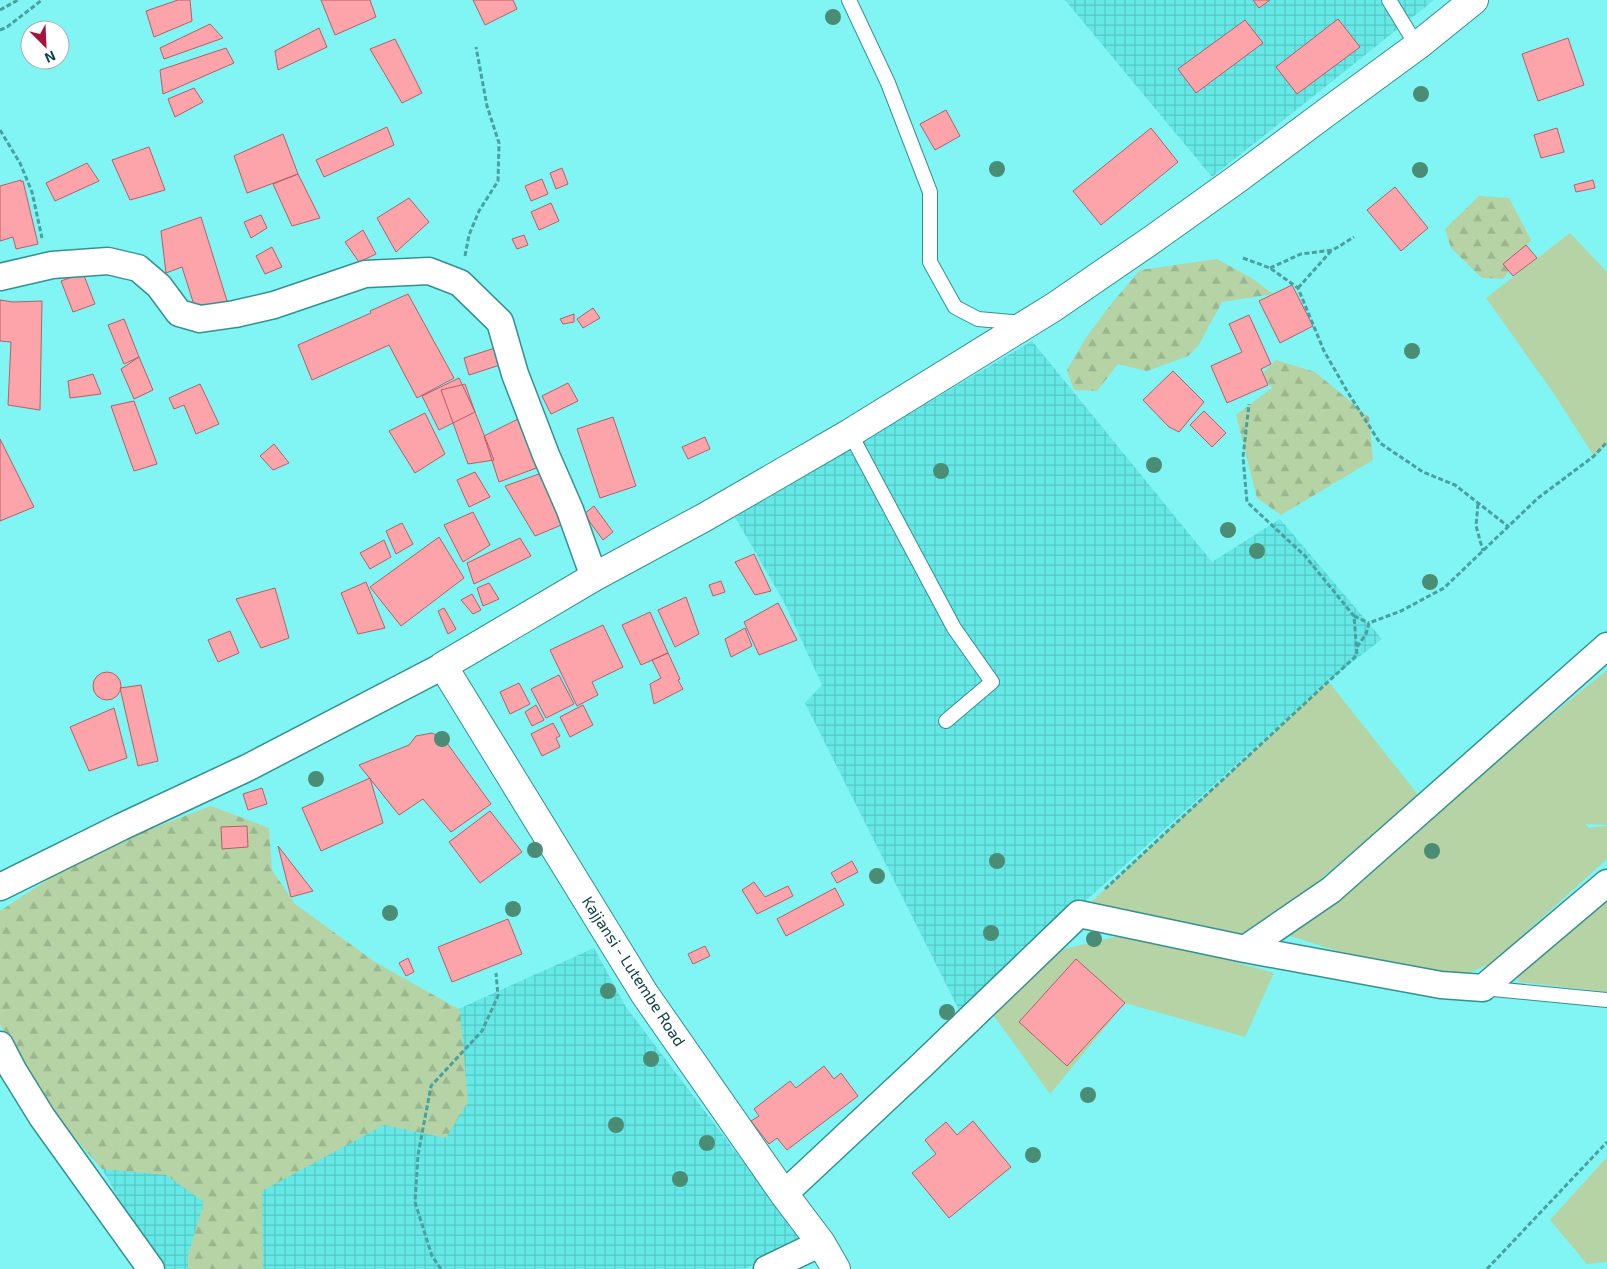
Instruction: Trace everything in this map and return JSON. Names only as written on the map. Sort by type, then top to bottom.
[{"type":"street","points":[[0,887],[121,827],[248,768],[443,666],[594,576],[705,517],[850,433],[1054,307],[1161,234],[1417,46],[1474,0]]},
{"type":"street","points":[[0,277],[52,265],[108,261],[138,268],[159,286],[179,313],[200,319],[274,305],[365,274],[429,271],[460,283],[500,322],[515,374],[546,455],[570,510],[594,576]]},
{"type":"street","points":[[1245,949],[1331,890],[1607,646]]},
{"type":"street","name":"Kajjansi - Lutembe Road","points":[[443,666],[644,993],[784,1194],[821,1243],[836,1269]]},
{"type":"street","points":[[784,1194],[1080,914],[1245,949],[1442,985],[1483,988],[1607,883]]},
{"type":"street","points":[[0,1045],[42,1117],[151,1269]]},
{"type":"street","points":[[768,1269],[821,1243]]},
{"type":"lane","points":[[849,0],[888,83],[930,192],[930,262],[955,307],[978,319],[1026,324]]},
{"type":"lane","points":[[1389,0],[1417,46]]},
{"type":"lane","points":[[850,433],[954,628],[992,682],[946,721]]},
{"type":"lane","points":[[1483,988],[1607,1000]]},
{"type":"path","points":[[0,10],[18,0]]},
{"type":"path","points":[[0,30],[7,27],[42,0]]},
{"type":"path","points":[[460,283],[469,235],[479,210],[498,181],[500,144],[487,106],[476,48]]},
{"type":"path","points":[[0,130],[20,162],[32,192],[41,234],[52,265]]},
{"type":"path","points":[[1298,288],[1333,250],[1354,237]]},
{"type":"path","points":[[1270,268],[1301,254],[1333,250]]},
{"type":"path","points":[[1243,258],[1270,268],[1298,288],[1324,351],[1380,443],[1423,472],[1455,485],[1509,527]]},
{"type":"path","points":[[1249,404],[1243,457],[1247,502],[1306,556],[1354,616],[1369,623],[1401,611],[1444,588],[1538,498],[1594,456],[1607,442]]},
{"type":"path","points":[[1478,503],[1476,526],[1483,551]]},
{"type":"path","points":[[1080,914],[1356,655],[1354,616]]},
{"type":"path","points":[[1356,648],[1366,634],[1369,623]]},
{"type":"path","points":[[441,1269],[432,1256],[415,1202],[418,1155],[431,1086],[482,1031],[498,996],[496,973]]},
{"type":"path","points":[[1487,1269],[1607,1142]]},
{"type":"shaded area","points":[[1065,0],[1434,0],[1212,177]]},
{"type":"shaded area","points":[[1032,341],[1212,562],[1280,519],[1382,639],[1328,681],[961,1014],[805,703],[822,685],[784,602],[735,517]]},
{"type":"shaded area","points":[[594,948],[626,1007],[803,1241],[745,1269],[161,1269],[150,1254],[102,1169]]},
{"type":"green space","points":[[1479,196],[1509,198],[1531,240],[1503,279],[1482,278],[1451,248],[1445,229]]},
{"type":"green space","points":[[1570,233],[1607,272],[1607,445],[1594,456],[1552,391],[1486,298]]},
{"type":"green space","points":[[1217,259],[1253,279],[1273,294],[1222,302],[1198,346],[1188,356],[1147,371],[1118,364],[1097,391],[1074,390],[1067,370],[1087,336],[1140,270]]},
{"type":"green space","points":[[1276,360],[1315,372],[1369,417],[1373,460],[1281,515],[1257,498],[1236,415],[1272,388],[1262,374]]},
{"type":"green space","points":[[1607,670],[1607,825],[1585,824],[1589,828],[1607,826],[1607,859],[1492,963],[1459,977],[1353,956],[1284,934]]},
{"type":"green space","points":[[1328,681],[1419,796],[1311,887],[1250,933],[1212,935],[1089,904]]},
{"type":"green space","points":[[211,806],[269,828],[272,870],[295,904],[375,962],[460,1010],[468,1102],[446,1138],[384,1125],[262,1191],[263,1269],[188,1269],[188,1255],[204,1202],[166,1175],[102,1169],[29,1086],[0,1024],[0,911],[90,852]]},
{"type":"green space","points":[[1607,894],[1607,992],[1519,982],[1516,972]]},
{"type":"green space","points":[[1132,933],[1274,973],[1245,1037],[1125,1003],[1050,1094],[992,1013],[1064,949]]},
{"type":"green space","points":[[1607,1157],[1607,1262],[1587,1264],[1550,1220]]},
{"type":"building","points":[[178,0],[190,0],[192,21],[154,37],[146,11]]},
{"type":"building","points":[[321,0],[370,0],[376,17],[335,35]]},
{"type":"building","points":[[473,0],[513,0],[517,9],[485,25]]},
{"type":"building","points":[[1253,0],[1270,0],[1259,8]]},
{"type":"building","points":[[1338,19],[1360,47],[1297,94],[1276,67]]},
{"type":"building","points":[[1245,20],[1263,43],[1196,93],[1178,69]]},
{"type":"building","points":[[210,24],[223,38],[164,59],[160,48]]},
{"type":"building","points":[[319,28],[327,47],[278,70],[275,51]]},
{"type":"building","points":[[1568,38],[1584,85],[1538,101],[1522,54]]},
{"type":"building","points":[[395,39],[422,93],[402,103],[370,49]]},
{"type":"building","points":[[226,48],[234,63],[163,94],[160,70]]},
{"type":"building","points":[[194,88],[203,102],[175,117],[168,99]]},
{"type":"building","points":[[946,110],[960,136],[935,150],[920,124]]},
{"type":"building","points":[[387,127],[394,145],[324,177],[316,160]]},
{"type":"building","points":[[1151,128],[1178,162],[1101,225],[1073,191]]},
{"type":"building","points":[[1557,128],[1564,152],[1541,158],[1534,135]]},
{"type":"building","points":[[283,134],[298,174],[247,193],[234,156]]},
{"type":"building","points":[[149,147],[165,190],[130,200],[112,160]]},
{"type":"building","points":[[87,163],[99,181],[55,201],[46,183]]},
{"type":"building","points":[[562,168],[568,184],[556,189],[550,173]]},
{"type":"building","points":[[298,174],[320,218],[292,226],[273,184]]},
{"type":"building","points":[[542,179],[548,194],[531,201],[525,186]]},
{"type":"building","points":[[21,180],[21,182],[23,181],[38,244],[16,249],[13,237],[0,241],[0,186]]},
{"type":"building","points":[[1593,180],[1595,188],[1576,192],[1574,185]]},
{"type":"building","points":[[1395,187],[1428,228],[1401,251],[1367,210]]},
{"type":"building","points":[[409,198],[429,222],[396,252],[377,218]]},
{"type":"building","points":[[551,203],[559,221],[539,230],[531,212]]},
{"type":"building","points":[[261,215],[267,228],[251,238],[244,222]]},
{"type":"building","points":[[201,217],[227,301],[196,311],[182,267],[166,273],[161,231]]},
{"type":"building","points":[[363,230],[376,254],[359,262],[345,242]]},
{"type":"building","points":[[524,235],[528,245],[517,249],[512,239]]},
{"type":"building","points":[[1526,245],[1537,258],[1513,276],[1503,264]]},
{"type":"building","points":[[272,247],[282,267],[265,274],[256,256]]},
{"type":"building","points":[[83,273],[95,304],[73,312],[61,281]]},
{"type":"building","points":[[1292,285],[1313,326],[1280,343],[1259,301]]},
{"type":"building","points":[[408,294],[454,378],[417,398],[389,345],[312,380],[298,345],[371,313],[370,311]]},
{"type":"building","points":[[0,300],[13,302],[42,301],[40,410],[8,405],[11,342],[0,341]]},
{"type":"building","points":[[593,308],[600,318],[583,328],[577,319]]},
{"type":"building","points":[[574,314],[574,322],[563,324],[560,319]]},
{"type":"building","points":[[1249,315],[1271,364],[1261,369],[1268,385],[1227,403],[1211,366],[1242,352],[1229,324]]},
{"type":"building","points":[[124,319],[139,357],[124,364],[108,325]]},
{"type":"building","points":[[495,348],[500,365],[469,375],[464,358]]},
{"type":"building","points":[[139,357],[153,390],[134,399],[121,369]]},
{"type":"building","points":[[1173,371],[1204,402],[1179,432],[1169,427],[1143,400]]},
{"type":"building","points":[[93,374],[101,394],[70,398],[68,381]]},
{"type":"building","points":[[459,378],[475,412],[439,430],[422,396]]},
{"type":"building","points":[[568,383],[578,401],[551,414],[542,396]]},
{"type":"building","points":[[200,384],[219,424],[196,434],[184,405],[174,409],[169,398]]},
{"type":"building","points":[[465,384],[494,460],[468,464],[441,390]]},
{"type":"building","points":[[134,401],[157,464],[134,471],[111,406]]},
{"type":"building","points":[[1204,411],[1226,433],[1212,447],[1190,425]]},
{"type":"building","points":[[425,413],[445,454],[415,473],[389,431]]},
{"type":"building","points":[[522,417],[539,467],[499,482],[484,436]]},
{"type":"building","points":[[613,417],[636,486],[600,498],[577,429]]},
{"type":"building","points":[[705,437],[710,449],[688,459],[682,447]]},
{"type":"building","points":[[0,439],[34,507],[0,521]]},
{"type":"building","points":[[274,444],[289,463],[273,470],[260,456]]},
{"type":"building","points":[[475,472],[490,497],[469,507],[457,480]]},
{"type":"building","points":[[539,474],[566,523],[535,536],[505,486]]},
{"type":"building","points":[[594,506],[613,532],[603,540],[584,514]]},
{"type":"building","points":[[473,512],[490,545],[463,562],[444,525]]},
{"type":"building","points":[[402,523],[413,544],[396,554],[386,531]]},
{"type":"building","points":[[439,537],[464,578],[401,626],[370,587]]},
{"type":"building","points":[[520,538],[531,556],[474,584],[467,563]]},
{"type":"building","points":[[384,540],[391,557],[370,569],[360,553]]},
{"type":"building","points":[[754,554],[771,591],[755,595],[735,562]]},
{"type":"building","points":[[721,581],[725,592],[713,596],[709,585]]},
{"type":"building","points":[[366,582],[385,628],[358,634],[341,593]]},
{"type":"building","points":[[489,583],[499,599],[483,606],[477,588]]},
{"type":"building","points":[[275,588],[289,638],[261,648],[236,599]]},
{"type":"building","points":[[472,594],[481,610],[473,614],[461,600]]},
{"type":"building","points":[[686,597],[699,634],[675,647],[658,610]]},
{"type":"building","points":[[778,603],[797,640],[759,655],[744,622]]},
{"type":"building","points":[[444,608],[456,629],[448,634],[438,611]]},
{"type":"building","points":[[650,612],[668,653],[641,665],[622,625]]},
{"type":"building","points":[[603,625],[623,667],[592,682],[598,695],[577,706],[550,650]]},
{"type":"building","points":[[745,628],[752,646],[731,657],[725,639]]},
{"type":"building","points":[[230,631],[239,653],[218,662],[208,640]]},
{"type":"building","points":[[668,653],[683,689],[654,704],[650,684],[661,678],[652,660]]},
{"type":"building","points":[[107,672],[117,676],[121,686],[117,696],[107,700],[97,696],[93,686],[97,676]]},
{"type":"building","points":[[559,675],[574,704],[546,718],[531,689]]},
{"type":"building","points":[[519,683],[530,704],[510,714],[500,692]]},
{"type":"building","points":[[141,685],[158,761],[138,766],[120,688]]},
{"type":"building","points":[[536,705],[544,720],[532,726],[525,712]]},
{"type":"building","points":[[583,705],[593,725],[570,737],[560,717]]},
{"type":"building","points":[[114,708],[127,758],[89,771],[70,727]]},
{"type":"building","points":[[553,723],[560,736],[556,738],[560,747],[542,756],[531,734]]},
{"type":"building","points":[[432,733],[444,739],[491,804],[451,832],[423,799],[399,815],[359,765],[409,745],[416,736]]},
{"type":"building","points":[[370,778],[383,823],[321,851],[302,808]]},
{"type":"building","points":[[262,788],[267,804],[248,810],[243,794]]},
{"type":"building","points":[[490,811],[522,852],[480,883],[449,842]]},
{"type":"building","points":[[247,826],[248,847],[222,849],[221,827]]},
{"type":"building","points":[[278,846],[313,891],[291,897]]},
{"type":"building","points":[[852,861],[858,872],[837,883],[831,873]]},
{"type":"building","points":[[754,882],[765,897],[788,886],[793,896],[757,914],[742,890]]},
{"type":"building","points":[[835,888],[844,905],[786,936],[777,919]]},
{"type":"building","points":[[508,919],[522,954],[452,982],[438,947]]},
{"type":"building","points":[[705,946],[710,956],[693,964],[688,954]]},
{"type":"building","points":[[408,958],[414,972],[406,976],[399,963]]},
{"type":"building","points":[[1076,959],[1125,1003],[1067,1066],[1019,1022]]},
{"type":"building","points":[[824,1066],[834,1079],[841,1073],[858,1096],[787,1150],[777,1138],[769,1144],[751,1121],[759,1116],[754,1109],[790,1081],[796,1088]]},
{"type":"building","points":[[973,1121],[1011,1167],[949,1218],[912,1173],[936,1154],[925,1140],[946,1122],[957,1135]]}]
